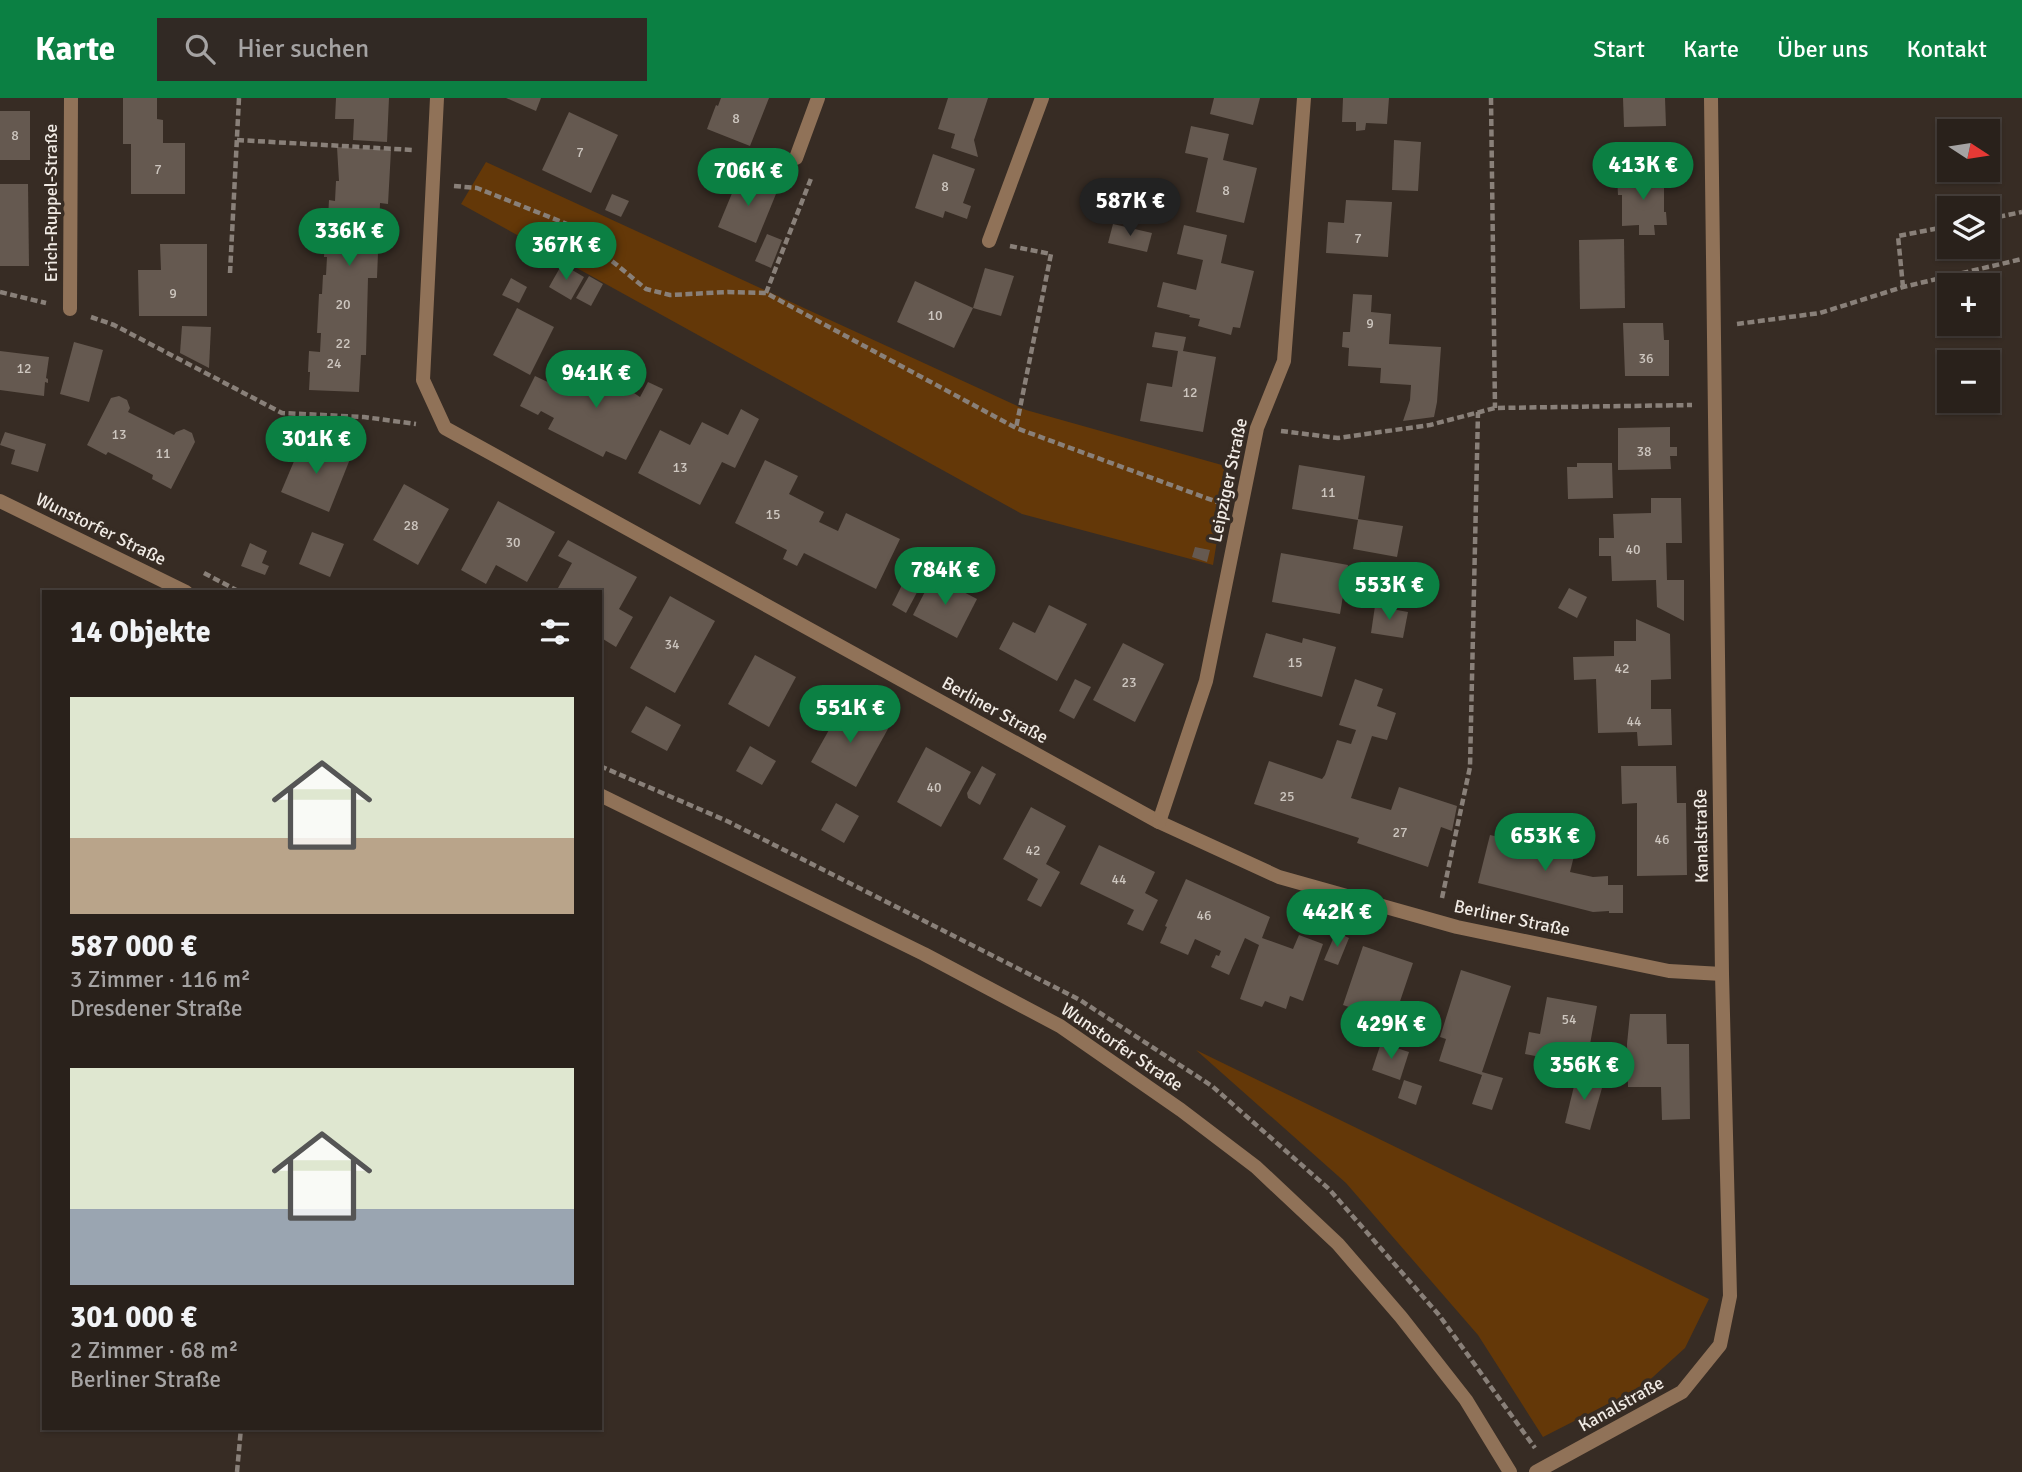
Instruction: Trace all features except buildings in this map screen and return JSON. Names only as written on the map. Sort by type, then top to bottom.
[{"type":"street","name":"Erich-Ruppel-Straße","points":[[69,309],[71,98]]},
{"type":"street","points":[[437,98],[423,380],[445,428]]},
{"type":"street","points":[[796,158],[818,98]]},
{"type":"street","points":[[989,241],[1042,98]]},
{"type":"street","name":"Leipziger Straße","points":[[1158,822],[1206,681],[1256,428],[1284,361],[1304,98]]},
{"type":"street","name":"Kanalstraße","points":[[1536,1472],[1682,1392],[1720,1345],[1730,1296],[1722,974],[1711,98]]},
{"type":"street","name":"Berliner Straße","points":[[445,428],[1158,822],[1279,877],[1437,921],[1669,971],[1722,974]]},
{"type":"street","name":"Wunstorfer Straße","points":[[0,501],[182,590]]},
{"type":"street","name":"Wunstorfer Straße","points":[[602,796],[924,954],[1059,1026],[1181,1110],[1256,1167],[1338,1244],[1401,1317],[1466,1400],[1510,1472]]},
{"type":"path","points":[[230,273],[239,98]]},
{"type":"path","points":[[1491,98],[1495,408]]},
{"type":"path","points":[[237,140],[435,151]]},
{"type":"path","points":[[766,293],[816,165],[796,158]]},
{"type":"path","points":[[433,184],[477,188],[567,224],[646,289],[670,295],[766,293],[1016,428],[1241,509]]},
{"type":"path","points":[[2000,217],[2022,212]]},
{"type":"path","points":[[1903,288],[1898,236],[1937,228]]},
{"type":"path","points":[[989,241],[1051,254],[1016,428]]},
{"type":"path","points":[[1713,327],[1819,313],[1903,288],[2022,259]]},
{"type":"path","points":[[0,292],[69,309],[114,325],[282,413],[364,417],[445,428]]},
{"type":"path","points":[[1256,428],[1338,438],[1430,425],[1495,408],[1714,404]]},
{"type":"path","points":[[1437,921],[1470,766],[1478,412]]},
{"type":"path","points":[[237,1472],[241,1430]]},
{"type":"shaded area","points":[[486,162],[1026,410],[1229,467],[1213,565],[1022,514],[461,204]]},
{"type":"shaded area","points":[[1196,1050],[1709,1299],[1685,1348],[1643,1386],[1543,1437],[1478,1335],[1346,1183]]}]
